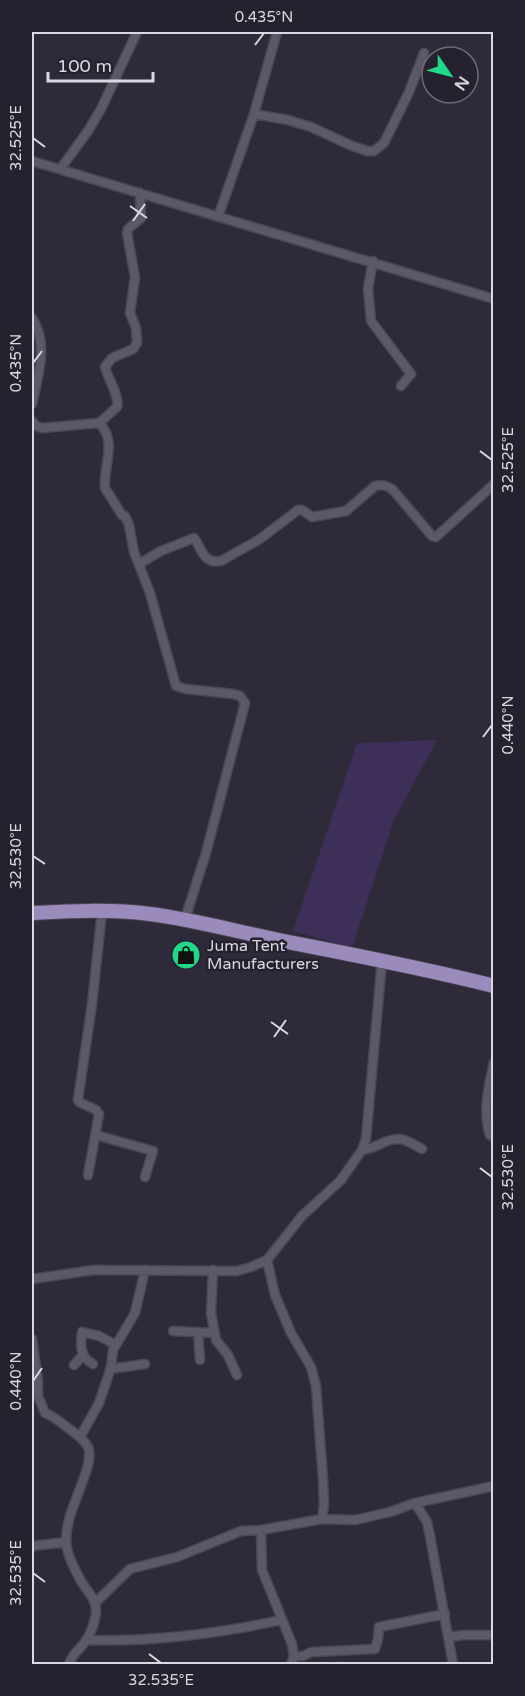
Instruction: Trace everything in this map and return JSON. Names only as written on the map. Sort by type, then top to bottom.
[{"type":"main road","points":[[32,913],[102,910],[185,919],[494,986]]},
{"type":"street","points":[[61,168],[101,109],[137,32]]},
{"type":"street","points":[[218,217],[254,114],[277,32]]},
{"type":"street","points":[[254,114],[311,127],[350,145],[374,151],[384,143],[420,63]]},
{"type":"street","points":[[32,161],[494,299]]},
{"type":"street","points":[[32,421],[36,426],[42,428],[99,423],[118,405],[107,375],[107,363],[133,349],[137,343],[130,313],[135,277],[127,233],[128,229],[141,218],[140,193]]},
{"type":"street","points":[[372,261],[368,288],[371,321],[411,374],[401,386]]},
{"type":"street","points":[[32,318],[38,331],[41,359],[32,404]]},
{"type":"street","points":[[99,423],[108,438],[105,488],[122,515],[128,520],[132,543],[150,593],[176,686],[234,694],[240,696],[245,703],[209,841],[185,919]]},
{"type":"street","points":[[139,564],[161,551],[194,538],[203,557],[214,562],[221,561],[260,539],[297,510],[302,510],[312,517],[346,511],[375,486],[380,485],[393,490],[432,536],[436,537],[494,484]]},
{"type":"street","points":[[88,1175],[99,1113],[78,1100],[92,1004],[102,910]]},
{"type":"street","points":[[32,1278],[93,1270],[237,1271],[267,1260],[302,1216],[341,1180],[362,1150],[366,1139],[382,960]]},
{"type":"street","points":[[494,1062],[486,1101],[486,1121],[490,1135],[494,1137]]},
{"type":"street","points":[[96,1135],[153,1151],[145,1177]]},
{"type":"street","points":[[362,1150],[393,1139],[403,1139],[422,1149]]},
{"type":"street","points":[[267,1260],[274,1295],[291,1333],[311,1367],[316,1386],[323,1479],[322,1519]]},
{"type":"street","points":[[80,1437],[99,1403],[110,1369],[113,1350],[135,1313],[145,1270]]},
{"type":"street","points":[[213,1270],[211,1313],[216,1340],[228,1355],[237,1375]]},
{"type":"street","points":[[173,1331],[215,1334]]},
{"type":"street","points":[[93,1364],[83,1355],[82,1332],[99,1336],[116,1345]]},
{"type":"street","points":[[198,1332],[200,1360]]},
{"type":"street","points":[[32,1339],[38,1381],[35,1398],[45,1413],[80,1437],[88,1447],[90,1457],[70,1511],[66,1542],[67,1551],[82,1582],[96,1602],[95,1617],[86,1640],[76,1649],[69,1665]]},
{"type":"street","points":[[74,1365],[83,1355]]},
{"type":"street","points":[[110,1369],[145,1364]]},
{"type":"street","points":[[96,1602],[130,1569],[177,1557],[241,1531],[261,1530],[322,1519],[355,1520],[390,1512],[415,1503],[494,1486]]},
{"type":"street","points":[[415,1503],[427,1522],[453,1665]]},
{"type":"street","points":[[261,1530],[262,1570],[292,1644],[293,1660],[312,1652],[375,1649],[379,1627],[445,1614]]},
{"type":"street","points":[[32,1546],[66,1542]]},
{"type":"street","points":[[86,1640],[113,1641],[197,1635],[281,1620]]},
{"type":"street","points":[[449,1637],[494,1635]]},
{"type":"shaded area","points":[[437,740],[394,820],[352,948],[293,931],[357,743]]},
{"type":"place","name":"Juma Tent Manufacturers","points":[[186,955]]}]
